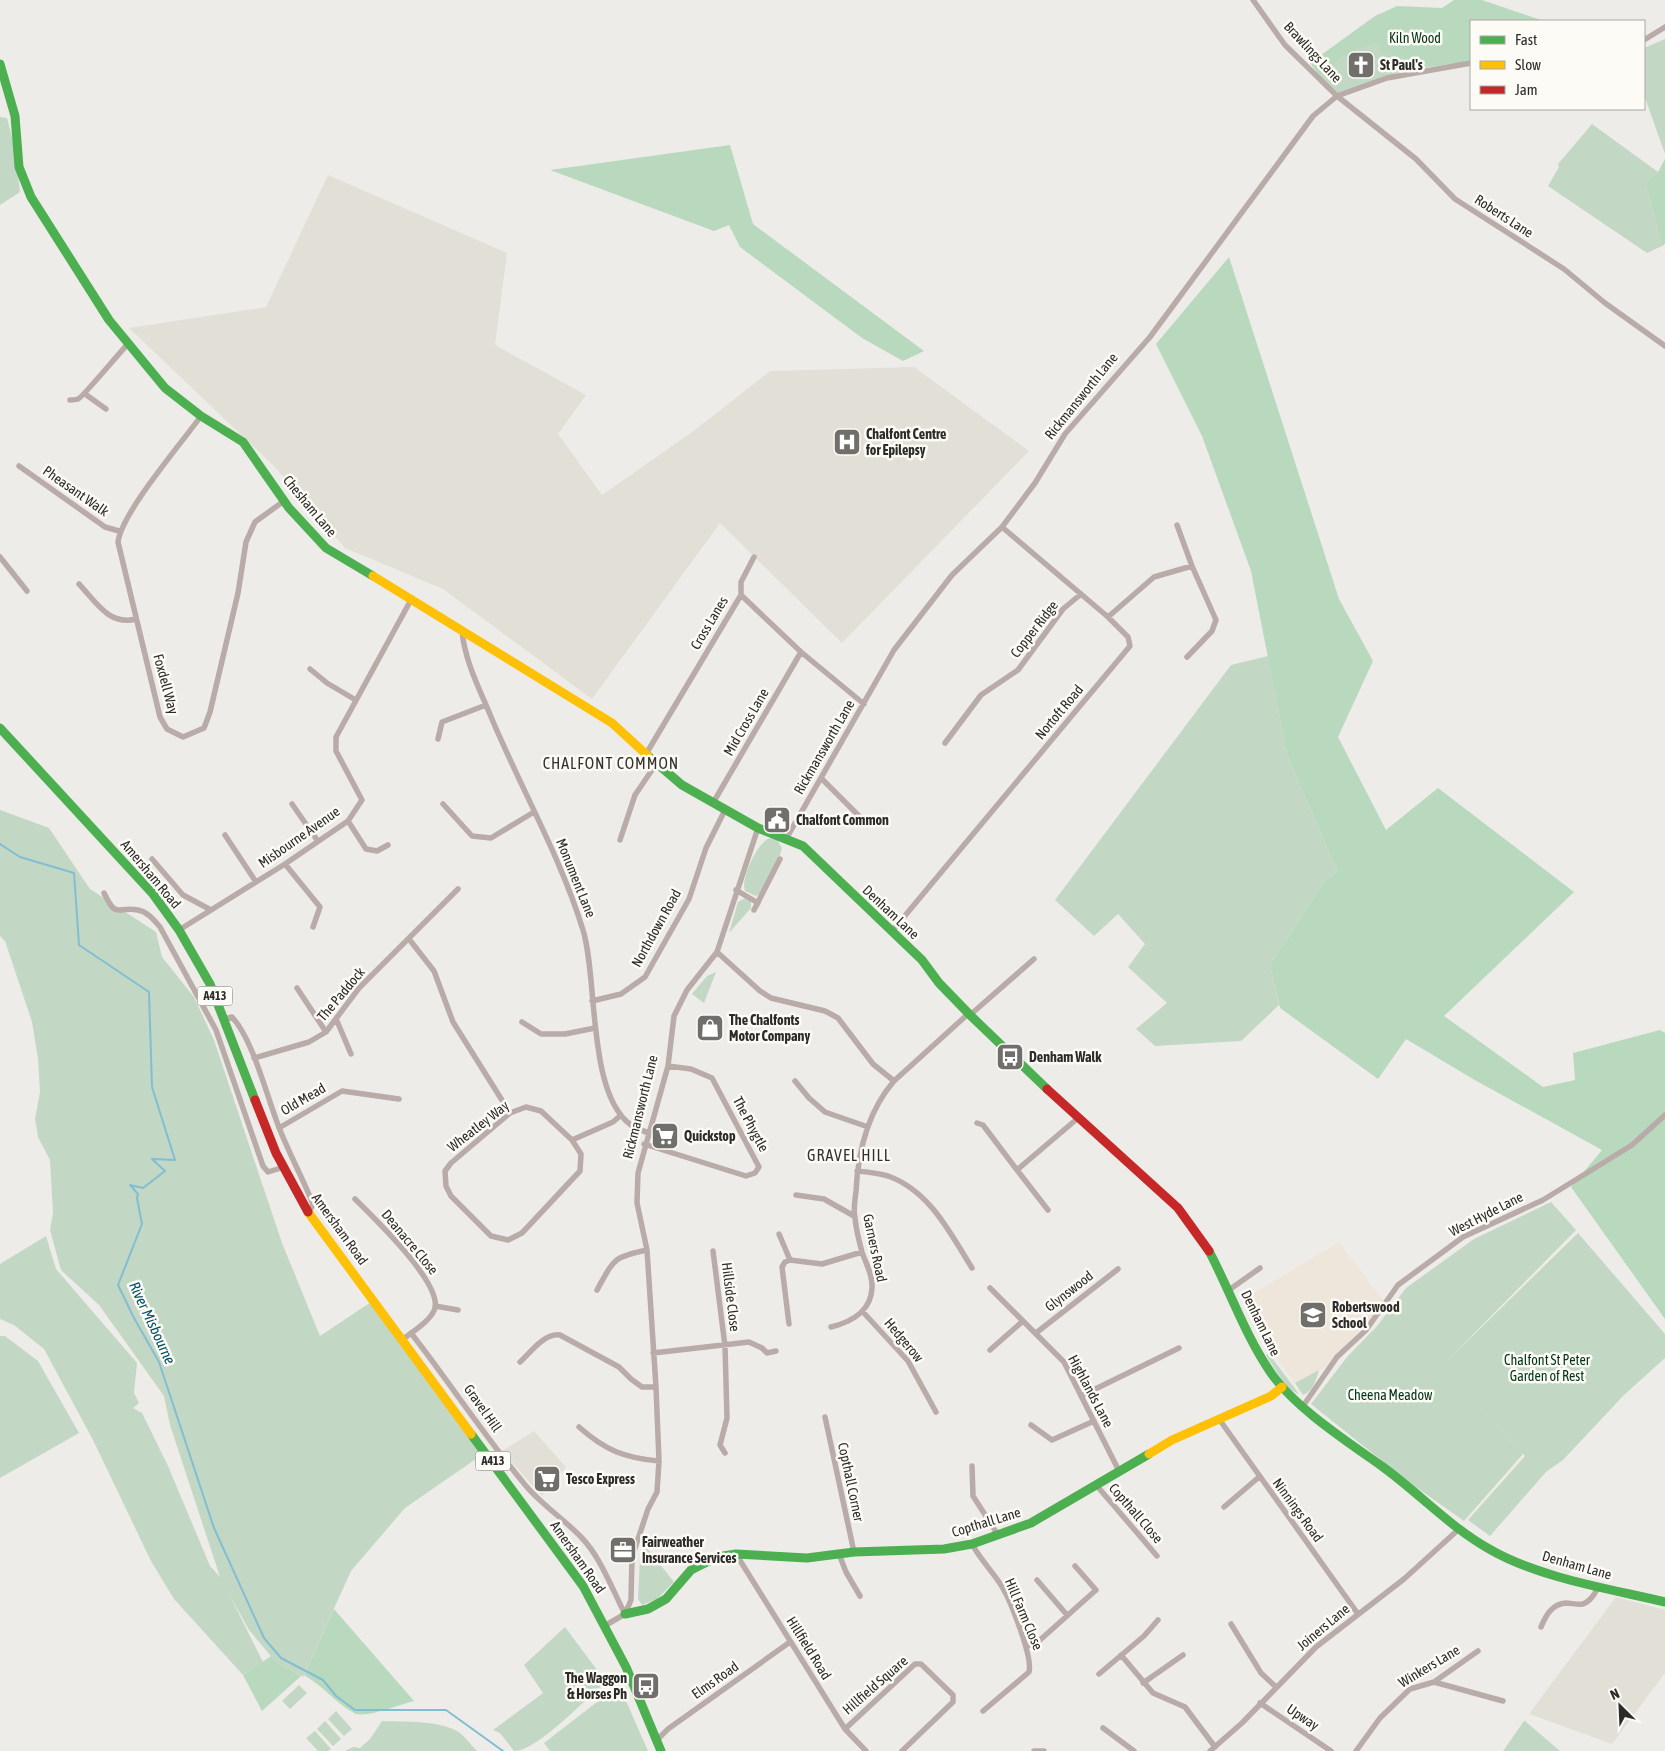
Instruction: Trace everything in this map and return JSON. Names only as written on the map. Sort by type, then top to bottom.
[{"type":"main road","name":"Chesham Lane","points":[[0,64],[15,116],[19,168],[32,197],[109,320],[165,388],[201,416],[243,442],[284,501],[326,548],[412,598],[612,723],[656,764],[682,785],[758,828]]},
{"type":"main road","name":"Amersham Road","points":[[0,728],[153,894],[179,930],[202,968],[225,1018],[260,1114],[284,1168],[309,1214],[583,1586],[606,1626],[661,1751]]},
{"type":"main road","points":[[758,828],[786,840]]},
{"type":"main road","name":"Denham Lane","points":[[786,840],[803,846],[868,910],[893,930],[969,1014],[1078,1118],[1178,1208],[1203,1241],[1229,1290],[1255,1347],[1282,1388],[1459,1529],[1492,1550],[1552,1575],[1665,1602]]},
{"type":"main road","name":"Copthall Lane","points":[[625,1614],[648,1609],[666,1599],[691,1570],[717,1557],[736,1554],[807,1558],[854,1552],[944,1549],[972,1544],[1031,1523],[1097,1486],[1172,1440],[1271,1396],[1282,1388]]},
{"type":"street","name":"Brawlings Lane","points":[[1253,0],[1286,44],[1337,96]]},
{"type":"street","points":[[1645,39],[1665,27]]},
{"type":"street","name":"Rickmansworth Lane","points":[[786,840],[894,650],[952,575],[1002,527],[1035,483],[1065,434],[1150,337],[1313,116],[1337,96],[1386,78],[1470,63]]},
{"type":"street","name":"Roberts Lane","points":[[1337,96],[1416,159],[1455,199],[1564,269],[1605,303],[1665,346]]},
{"type":"street","points":[[70,400],[79,399],[85,394],[105,367],[127,344]]},
{"type":"street","points":[[85,394],[106,409]]},
{"type":"street","points":[[120,531],[142,496],[201,416]]},
{"type":"street","name":"Pheasant Walk","points":[[19,466],[105,527],[120,531]]},
{"type":"street","name":"Foxdell Way","points":[[120,531],[118,542],[160,717],[167,729],[183,737],[204,728],[210,712],[224,659],[246,542],[255,522],[284,501]]},
{"type":"street","points":[[1177,525],[1192,566],[1216,620],[1212,631],[1187,657]]},
{"type":"street","name":"Nortoft Road","points":[[893,930],[1130,646],[1128,637],[1108,617],[1002,527]]},
{"type":"street","points":[[0,557],[27,591]]},
{"type":"street","points":[[740,594],[741,582],[754,557]]},
{"type":"street","points":[[1108,617],[1154,577],[1192,566]]},
{"type":"street","points":[[79,584],[111,618],[125,622],[136,619]]},
{"type":"street","name":"Cross Lanes","points":[[646,754],[740,594],[801,652],[864,704]]},
{"type":"street","name":"Copper Ridge","points":[[945,743],[981,696],[1018,670],[1063,609],[1080,594]]},
{"type":"street","name":"Misbourne Avenue","points":[[179,930],[285,864],[317,840],[348,821],[362,800],[336,751],[336,737],[354,699],[412,598]]},
{"type":"street","name":"Monument Lane","points":[[462,630],[463,646],[486,705],[534,812],[584,932],[595,1028],[602,1072],[608,1092],[621,1115],[631,1125],[648,1133]]},
{"type":"street","name":"Mid Cross Lane","points":[[713,804],[801,652]]},
{"type":"street","points":[[310,669],[326,683],[354,699]]},
{"type":"street","points":[[438,738],[442,722],[486,705]]},
{"type":"street","points":[[620,840],[635,795],[656,764]]},
{"type":"street","points":[[822,779],[863,820]]},
{"type":"street","points":[[292,804],[317,840]]},
{"type":"street","points":[[443,804],[472,836],[491,838],[534,812]]},
{"type":"street","name":"Northdown Road","points":[[592,1000],[621,994],[645,977],[688,899],[706,848],[725,810]]},
{"type":"street","points":[[348,821],[366,849],[377,851],[388,845]]},
{"type":"street","name":"Rickmansworth Lane","points":[[625,1614],[631,1600],[632,1557],[648,1509],[657,1492],[658,1461],[656,1387],[647,1250],[637,1203],[638,1173],[644,1144],[668,1066],[674,1016],[686,990],[717,952],[758,828]]},
{"type":"street","points":[[225,835],[256,882]]},
{"type":"street","points":[[152,859],[183,894],[211,910]]},
{"type":"street","points":[[754,910],[780,859]]},
{"type":"street","points":[[285,864],[320,907],[313,927]]},
{"type":"street","name":"The Paddock","points":[[254,1058],[309,1042],[326,1032],[337,1021],[359,988],[458,889]]},
{"type":"street","points":[[736,890],[758,903]]},
{"type":"street","points":[[104,893],[111,907],[122,912],[141,910],[148,914],[160,927],[216,1030],[263,1166],[268,1172],[284,1168]]},
{"type":"street","points":[[409,939],[434,971],[453,1022],[495,1093],[510,1113]]},
{"type":"street","points":[[717,952],[760,991],[771,998],[825,1011],[838,1018],[873,1064],[894,1081]]},
{"type":"street","points":[[969,1014],[1034,959]]},
{"type":"street","points":[[297,988],[326,1032]]},
{"type":"street","name":"Garners Road","points":[[863,1312],[872,1289],[870,1270],[862,1252],[854,1216],[857,1170],[868,1127],[883,1094],[894,1081],[969,1014]]},
{"type":"street","points":[[225,1018],[232,1017],[237,1022],[254,1058],[279,1128],[313,1204],[309,1214]]},
{"type":"street","points":[[337,1021],[351,1054]]},
{"type":"street","points":[[522,1022],[541,1034],[565,1034],[595,1028]]},
{"type":"street","name":"The Phygtle","points":[[644,1144],[746,1176],[755,1173],[759,1168],[712,1078],[691,1069],[668,1066]]},
{"type":"street","points":[[795,1081],[826,1112],[868,1127]]},
{"type":"street","name":"Old Mead","points":[[279,1128],[342,1092],[399,1099]]},
{"type":"street","name":"Wheatley Way","points":[[526,1107],[541,1111],[572,1140],[581,1154],[580,1171],[522,1233],[508,1240],[491,1236],[451,1196],[446,1186],[445,1171],[451,1163],[510,1113],[526,1107]]},
{"type":"street","points":[[572,1140],[613,1122],[621,1115]]},
{"type":"street","name":"West Hyde Lane","points":[[1303,1406],[1337,1357],[1366,1330],[1398,1285],[1463,1237],[1543,1200],[1632,1145],[1665,1115]]},
{"type":"street","points":[[1017,1170],[1078,1118]]},
{"type":"street","points":[[977,1123],[983,1124],[1048,1210]]},
{"type":"street","points":[[857,1170],[887,1176],[920,1196],[938,1213],[972,1268]]},
{"type":"street","points":[[796,1196],[824,1199],[854,1216]]},
{"type":"street","name":"Deanacre Close","points":[[355,1199],[382,1226],[425,1276],[434,1292],[435,1306]]},
{"type":"street","points":[[779,1234],[790,1260]]},
{"type":"street","points":[[597,1290],[614,1261],[623,1254],[647,1250]]},
{"type":"street","name":"Hillside Close","points":[[713,1250],[725,1346],[727,1418],[720,1445],[725,1453]]},
{"type":"street","points":[[789,1324],[782,1267],[785,1262],[790,1260],[822,1264],[862,1252]]},
{"type":"street","points":[[1229,1290],[1260,1268]]},
{"type":"street","name":"Glynswood","points":[[1036,1333],[1118,1269]]},
{"type":"street","name":"Highlands Lane","points":[[990,1288],[1064,1362],[1119,1471]]},
{"type":"street","points":[[402,1340],[433,1313],[435,1306],[458,1310]]},
{"type":"street","points":[[832,1327],[848,1322],[863,1312]]},
{"type":"street","name":"Hedgerow","points":[[863,1312],[908,1361],[936,1412]]},
{"type":"street","points":[[990,1350],[1023,1321]]},
{"type":"street","name":"Gravel Hill","points":[[412,1333],[461,1398],[487,1438],[527,1487],[582,1538],[605,1574],[625,1614]]},
{"type":"street","points":[[520,1362],[546,1337],[553,1334],[560,1335],[618,1366],[631,1379],[642,1386],[656,1387]]},
{"type":"street","name":"Hillside Close","points":[[653,1353],[749,1342],[762,1348],[767,1353],[776,1351]]},
{"type":"street","points":[[1081,1396],[1179,1348]]},
{"type":"street","name":"Copthall Corner","points":[[825,1417],[854,1552]]},
{"type":"street","name":"Ninnings Road","points":[[1219,1419],[1358,1614]]},
{"type":"street","points":[[1031,1426],[1052,1440],[1094,1420]]},
{"type":"street","points":[[579,1427],[610,1451],[637,1459],[658,1461]]},
{"type":"street","points":[[972,1466],[973,1496],[998,1535]]},
{"type":"street","points":[[1224,1507],[1259,1477]]},
{"type":"street","name":"Copthall Close","points":[[1097,1486],[1158,1556]]},
{"type":"street","points":[[640,1505],[648,1509]]},
{"type":"street","name":"Joiners Lane","points":[[1213,1749],[1316,1646],[1404,1579],[1459,1529]]},
{"type":"street","name":"Hill Farm Close","points":[[972,1544],[1001,1586],[1026,1647],[1030,1665],[1029,1672],[984,1710]]},
{"type":"street","name":"Hillfield Road","points":[[736,1554],[845,1729],[866,1751]]},
{"type":"street","points":[[839,1554],[846,1572],[860,1596]]},
{"type":"street","points":[[1026,1647],[1040,1640],[1067,1615],[1098,1591],[1075,1566]]},
{"type":"street","points":[[1037,1580],[1067,1615]]},
{"type":"street","points":[[1541,1626],[1546,1613],[1550,1610],[1564,1603],[1582,1604],[1593,1596],[1599,1586]]},
{"type":"street","points":[[606,1626],[625,1614]]},
{"type":"street","points":[[1099,1674],[1144,1636],[1158,1620]]},
{"type":"street","points":[[1231,1624],[1260,1672],[1276,1687]]},
{"type":"street","name":"Elms Road","points":[[657,1740],[668,1730],[790,1642]]},
{"type":"street","name":"Winkers Lane","points":[[1356,1751],[1380,1718],[1410,1688],[1434,1682],[1478,1651]]},
{"type":"street","points":[[1143,1683],[1183,1655]]},
{"type":"street","points":[[1121,1656],[1153,1694],[1185,1707],[1213,1749]]},
{"type":"street","name":"Hillfield Square","points":[[845,1729],[915,1664],[921,1664],[953,1696],[953,1702],[902,1751]]},
{"type":"street","points":[[1434,1682],[1503,1701]]},
{"type":"street","name":"Upway","points":[[1260,1703],[1331,1751]]},
{"type":"street","points":[[1103,1728],[1134,1751]]},
{"type":"street","points":[[1034,1751],[1044,1751]]},
{"type":"shaded area","name":"Chalfont Centre for Epilepsy","points":[[328,175],[507,253],[495,345],[586,395],[558,434],[602,495],[695,430],[770,371],[914,367],[1029,451],[842,643],[720,523],[592,699],[443,589],[345,548],[275,467],[129,328],[266,307]]},
{"type":"shaded area","name":"Robertswood School","points":[[1339,1242],[1383,1300],[1381,1303],[1383,1306],[1325,1367],[1295,1383],[1268,1347],[1244,1299]]},
{"type":"shaded area","points":[[534,1431],[566,1467],[542,1496],[502,1451]]},
{"type":"shaded area","points":[[1616,1597],[1665,1610],[1665,1673],[1612,1744],[1529,1714]]},
{"type":"green space","name":"Kiln Wood","points":[[1454,0],[1482,0],[1541,20],[1470,20],[1470,61],[1402,71],[1375,43],[1349,52],[1319,75],[1310,63],[1375,16],[1397,6],[1442,8]]},
{"type":"green space","points":[[1378,34],[1402,71],[1337,96],[1316,71]]},
{"type":"green space","points":[[1665,39],[1665,154],[1645,98],[1645,48]]},
{"type":"green space","points":[[0,117],[7,118],[16,153],[20,192],[0,205]]},
{"type":"green space","points":[[1592,124],[1658,172],[1645,182],[1662,246],[1647,253],[1548,186],[1559,167],[1558,164]]},
{"type":"green space","points":[[730,145],[753,224],[924,351],[903,361],[862,338],[740,247],[729,225],[714,231],[550,170]]},
{"type":"green space","points":[[1665,159],[1665,244],[1662,246],[1645,182],[1658,172]]},
{"type":"green space","points":[[1229,257],[1339,599],[1373,661],[1338,737],[1386,830],[1438,788],[1574,892],[1444,1016],[1543,1087],[1575,1080],[1573,1053],[1660,1030],[1665,1033],[1665,1319],[1571,1187],[1602,1150],[1473,1079],[1406,1039],[1378,1079],[1280,1008],[1270,965],[1324,882],[1337,871],[1287,755],[1251,571],[1202,436],[1156,344]]},
{"type":"green space","points":[[1268,656],[1287,755],[1337,871],[1324,882],[1270,965],[1279,1005],[1241,1041],[1155,1046],[1136,1029],[1167,1003],[1128,967],[1145,944],[1118,914],[1094,936],[1055,900],[1231,665]]},
{"type":"green space","points":[[0,810],[49,828],[90,889],[156,932],[162,957],[194,997],[214,1040],[282,1243],[320,1336],[374,1300],[486,1452],[405,1508],[351,1571],[303,1677],[275,1661],[249,1630],[229,1594],[263,1662],[243,1675],[174,1599],[151,1561],[93,1440],[44,1349],[14,1325],[0,1319],[0,1264],[46,1236],[56,1269],[137,1363],[134,1393],[139,1403],[133,1408],[142,1413],[168,1466],[210,1566],[220,1577],[170,1425],[164,1396],[99,1305],[61,1270],[50,1230],[53,1213],[50,1160],[38,1137],[35,1119],[40,1092],[38,1059],[32,1022],[5,941],[0,936]]},
{"type":"green space","points":[[770,838],[777,840],[782,848],[761,894],[756,896],[745,891],[745,878],[755,853]]},
{"type":"green space","points":[[745,898],[751,901],[751,908],[729,933],[738,902]]},
{"type":"green space","points":[[716,972],[704,1003],[692,994],[707,976]]},
{"type":"green space","points":[[1551,1202],[1576,1230],[1448,1360],[1578,1233],[1665,1334],[1665,1358],[1624,1395],[1563,1460],[1546,1472],[1490,1536],[1468,1520],[1525,1456],[1442,1367],[1523,1454],[1464,1521],[1406,1480],[1311,1404],[1347,1357],[1378,1325],[1406,1288],[1474,1239]]},
{"type":"green space","points":[[0,1336],[5,1336],[38,1361],[79,1433],[0,1478]]},
{"type":"green space","points":[[1269,1354],[1299,1394],[1289,1388],[1281,1378],[1266,1355]]},
{"type":"green space","points":[[1319,1370],[1312,1388],[1303,1395],[1295,1383]]},
{"type":"green space","points":[[644,1544],[674,1582],[657,1599],[642,1605],[638,1599],[640,1558]]},
{"type":"green space","points":[[334,1609],[414,1701],[374,1713],[354,1713],[304,1675]]},
{"type":"green space","points":[[565,1627],[606,1682],[536,1742],[524,1749],[514,1751],[500,1733],[493,1730],[543,1693],[524,1665]]},
{"type":"green space","points":[[271,1656],[275,1661],[301,1676],[262,1711],[243,1675]]},
{"type":"green space","points":[[299,1685],[307,1693],[290,1709],[282,1701]]},
{"type":"green space","points":[[619,1685],[648,1751],[550,1751],[544,1743]]},
{"type":"green space","points":[[336,1711],[352,1729],[344,1736],[328,1719]]},
{"type":"green space","points":[[325,1721],[341,1739],[333,1746],[317,1729]]},
{"type":"green space","points":[[382,1721],[421,1722],[449,1727],[460,1733],[477,1751],[345,1751],[353,1747],[360,1748],[370,1739]]},
{"type":"green space","points":[[1525,1721],[1560,1751],[1503,1751]]},
{"type":"green space","points":[[315,1731],[331,1749],[328,1751],[318,1751],[306,1738]]},
{"type":"waterway","name":"River Misbourne","points":[[0,844],[20,857],[74,873],[79,945],[149,992],[152,1087],[175,1160],[152,1159],[165,1171],[143,1188],[130,1185],[138,1194],[137,1198],[142,1224],[118,1285],[159,1362],[214,1528],[264,1638],[281,1658],[323,1680],[336,1696],[355,1710],[446,1710],[503,1751]]},
{"type":"traffic: fast","points":[[0,64],[15,116],[19,167],[31,197],[109,320],[165,388],[201,416],[243,442],[289,508],[326,548],[373,576]]},
{"type":"traffic: fast","points":[[0,728],[153,894],[179,930],[210,984],[255,1100]]},
{"type":"traffic: fast","points":[[648,756],[682,785],[758,828],[803,846],[922,960],[939,983],[970,1015],[1047,1089]]},
{"type":"traffic: fast","points":[[1209,1251],[1253,1344],[1281,1386],[1308,1412],[1397,1477],[1462,1532],[1510,1560],[1531,1568],[1576,1582],[1665,1602]]},
{"type":"traffic: fast","points":[[471,1434],[583,1586],[626,1667],[661,1751]]},
{"type":"traffic: fast","points":[[625,1614],[648,1609],[666,1599],[691,1570],[717,1557],[736,1554],[807,1558],[854,1552],[944,1549],[972,1544],[1031,1523],[1149,1454]]},
{"type":"traffic: slow","points":[[373,576],[612,723],[648,756]]},
{"type":"traffic: slow","points":[[308,1212],[471,1434]]},
{"type":"traffic: slow","points":[[1149,1454],[1172,1440],[1271,1396],[1282,1387]]},
{"type":"traffic: jam","points":[[1047,1089],[1178,1208],[1209,1251]]},
{"type":"traffic: jam","points":[[255,1100],[276,1153],[308,1212]]},
{"type":"place","name":"St Paul's","points":[[1361,65]]},
{"type":"place","name":"Chalfont Centre for Epilepsy","points":[[847,442]]},
{"type":"place","name":"Chalfont Common","points":[[777,820]]},
{"type":"place","name":"The Chalfonts Motor Company","points":[[710,1028]]},
{"type":"place","name":"Denham Walk","points":[[1010,1057]]},
{"type":"place","name":"Quickstop","points":[[665,1136]]},
{"type":"place","name":"Robertswood School","points":[[1313,1315]]},
{"type":"place","name":"Tesco Express","points":[[547,1479]]},
{"type":"place","name":"Fairweather Insurance Services","points":[[623,1550]]},
{"type":"place","name":"The Waggon & Horses Ph","points":[[646,1686]]},
{"type":"district","name":"CHALFONT COMMON","points":[[611,763]]},
{"type":"district","name":"GRAVEL HILL","points":[[849,1155]]},
{"type":"park label","name":"Chalfont St Peter Garden of Rest","points":[[1547,1368]]},
{"type":"park label","name":"Cheena Meadow","points":[[1390,1395]]}]
